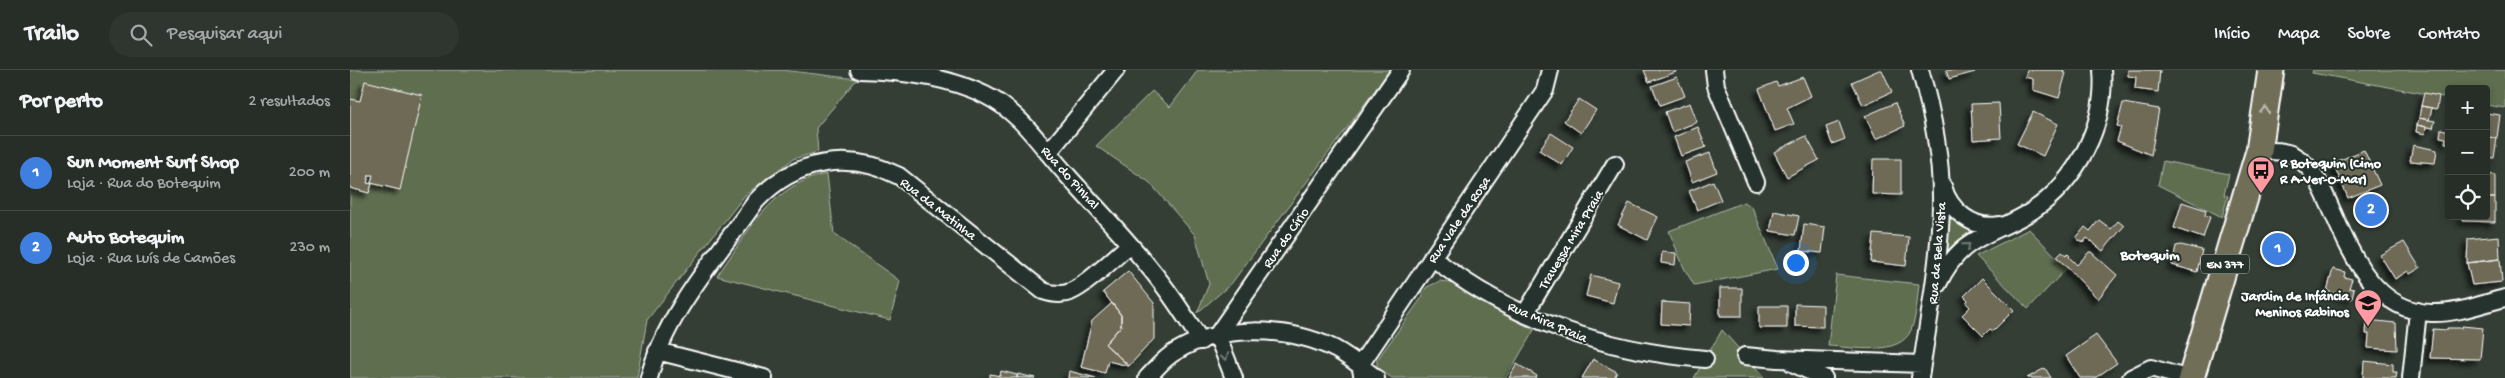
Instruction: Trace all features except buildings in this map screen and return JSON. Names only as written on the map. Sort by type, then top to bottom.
[{"type":"main road","name":"EN 377","points":[[2191,378],[2259,151],[2271,70]]},
{"type":"street","name":"Rua do Pinhal","points":[[859,70],[901,71],[949,82],[986,95],[1021,120],[1209,338],[1234,378]]},
{"type":"street","points":[[1048,152],[1116,70]]},
{"type":"street","name":"Rua do Círio","points":[[1209,338],[1401,70]]},
{"type":"street","name":"Rua Vale da Rosa","points":[[1361,371],[1432,257],[1545,90],[1550,70]]},
{"type":"street","points":[[1714,70],[1716,86],[1756,182]]},
{"type":"street","name":"Rua da Bela Vista","points":[[1920,70],[1936,137],[1940,176],[1941,222],[1932,301],[1921,371]]},
{"type":"street","points":[[1932,301],[1941,276],[1965,247],[1987,232],[2031,212],[2064,183],[2088,144],[2100,109],[2102,70]]},
{"type":"street","points":[[2259,151],[2291,154],[2304,162],[2319,183],[2345,240],[2366,276],[2389,300],[2418,311],[2430,313],[2456,311],[2505,298]]},
{"type":"street","name":"Rua da Matinha","points":[[649,378],[656,351],[676,314],[756,201],[783,178],[816,164],[845,161],[859,162],[887,170],[899,176],[1043,291],[1049,293],[1063,294],[1075,290],[1129,245]]},
{"type":"street","name":"Travessa Mira Praia","points":[[1525,314],[1615,164]]},
{"type":"street","points":[[1940,176],[1944,193],[1950,204],[1967,219],[1985,226],[2008,223]]},
{"type":"street","name":"Rua Mira Praia","points":[[1432,257],[1476,288],[1560,330],[1599,343],[1657,354],[1705,359]]},
{"type":"street","points":[[2411,378],[2418,311]]},
{"type":"street","points":[[1147,378],[1173,353],[1209,338],[1262,332],[1316,341],[1335,350],[1361,371],[1376,378]]},
{"type":"street","points":[[656,351],[764,378]]},
{"type":"street","points":[[1745,356],[1921,371]]},
{"type":"street","points":[[1777,359],[1799,365],[1824,378]]},
{"type":"street","points":[[2131,378],[2151,368],[2186,378]]},
{"type":"green space","points":[[350,70],[782,70],[857,79],[816,128],[818,152],[793,159],[745,195],[647,320],[637,378],[350,378]]},
{"type":"green space","points":[[1198,70],[1390,70],[1231,284],[1197,313],[1209,284],[1195,235],[1149,182],[1096,146],[1152,91],[1170,107]]},
{"type":"green space","points":[[2313,70],[2505,70],[2505,108],[2490,106],[2490,85],[2445,85],[2445,97],[2312,73]]},
{"type":"green space","points":[[2163,161],[2229,174],[2224,195],[2228,196],[2222,217],[2158,185]]},
{"type":"green space","points":[[827,174],[834,234],[900,281],[890,320],[717,276],[750,228],[776,199],[808,179]]},
{"type":"green space","points":[[1744,202],[1752,207],[1778,269],[1694,285],[1684,268],[1669,231]]},
{"type":"green space","points":[[1950,215],[1961,224],[1976,231],[1947,256]]},
{"type":"green space","points":[[2029,229],[2067,268],[2028,309],[1976,256]]},
{"type":"green space","points":[[1836,275],[1919,284],[1914,319],[1911,330],[1905,338],[1897,344],[1886,347],[1828,346]]},
{"type":"green space","points":[[1440,281],[1453,283],[1485,304],[1534,330],[1506,378],[1392,378],[1377,368],[1377,360],[1423,296],[1421,294],[1427,287]]},
{"type":"green space","points":[[1722,330],[1764,377],[1764,378],[1694,378]]},
{"type":"place","name":"R Botequim (Cimo R A-Ver-O-Mar)","points":[[2261,194]]},
{"type":"place","name":"Auto Botequim","points":[[2371,210]]},
{"type":"place","name":"Sun Moment Surf Shop","points":[[2278,249]]},
{"type":"place","name":"Jardim de Infância Meninos Rabinos","points":[[2368,327]]},
{"type":"district","name":"Botequim","points":[[2150,254]]}]
